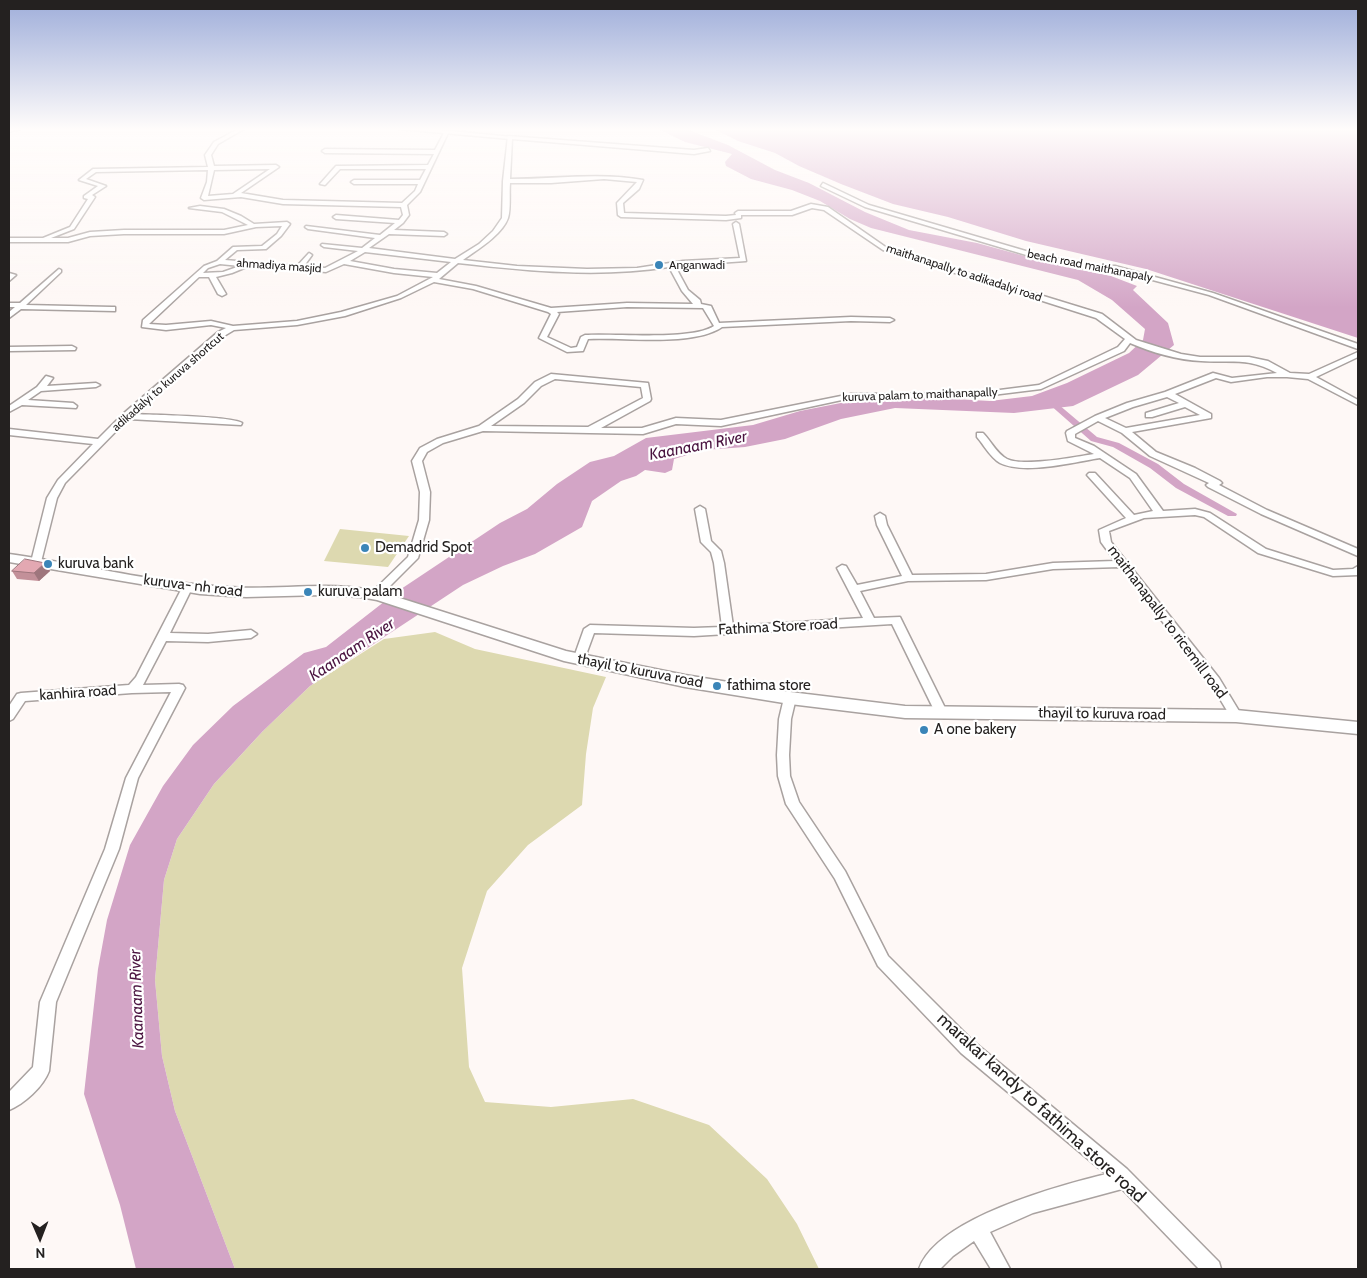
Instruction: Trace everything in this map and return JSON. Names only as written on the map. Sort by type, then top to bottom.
[{"type":"main road","name":"kuruva- nh road","points":[[9,558],[187,588],[228,592],[281,594],[339,590],[377,596],[436,615]]},
{"type":"main road","name":"thayil to kuruva road","points":[[436,615],[579,660],[685,681],[790,698],[905,712],[1236,716],[1358,728]]},
{"type":"street","points":[[39,241],[72,228],[92,197],[86,196],[99,189]]},
{"type":"street","points":[[207,189],[204,198],[240,195],[283,202],[404,204],[419,189]]},
{"type":"street","points":[[240,195],[236,193],[243,189]]},
{"type":"street","name":"adikadalyi to kuruva shortcut","points":[[36,562],[52,498],[61,482],[126,416],[221,334],[232,328],[297,323],[333,316],[399,297],[435,277],[481,245],[495,232],[505,218],[506,189]]},
{"type":"street","name":"maithanapally to adikadalyi road","points":[[636,189],[620,203],[621,215],[726,218],[739,217],[738,213],[792,213],[811,206],[826,208],[885,249],[1099,316],[1130,341]]},
{"type":"street","name":"beach road maithanapaly","points":[[831,189],[867,206],[1035,256],[1091,268],[1114,268],[1210,294],[1358,347]]},
{"type":"street","points":[[336,217],[401,222],[406,215],[404,204]]},
{"type":"street","points":[[192,208],[207,207],[242,217],[253,226]]},
{"type":"street","name":"ahmadiya masjid","points":[[219,262],[326,270],[345,262],[401,222]]},
{"type":"street","points":[[324,245],[517,268],[587,271],[637,270],[671,265],[744,260],[736,224]]},
{"type":"street","points":[[9,240],[68,240],[90,234],[224,232],[253,226],[287,226],[264,248],[235,248],[219,262],[211,264],[146,322],[145,325],[164,327],[217,324],[232,328]]},
{"type":"street","points":[[308,227],[381,237]]},
{"type":"street","points":[[388,232],[444,234]]},
{"type":"street","points":[[299,268],[309,255]]},
{"type":"street","points":[[345,262],[435,277],[551,310],[627,305],[697,306],[708,308],[713,321],[720,325],[859,319],[890,320]]},
{"type":"street","points":[[197,275],[212,276],[236,271],[250,264]]},
{"type":"street","points":[[671,265],[684,291],[697,302],[697,306]]},
{"type":"street","points":[[9,316],[58,271]]},
{"type":"street","points":[[212,276],[222,294]]},
{"type":"street","points":[[9,305],[112,309]]},
{"type":"street","points":[[551,310],[555,314],[543,338],[570,350],[580,349],[585,337],[663,338],[713,331],[720,325]]},
{"type":"street","points":[[1130,341],[1180,356],[1200,359],[1249,359],[1265,363],[1288,375]]},
{"type":"street","name":"kuruva palam to maithanapally","points":[[482,428],[643,431],[676,421],[720,423],[850,396],[976,395],[1041,387],[1121,349],[1130,341]]},
{"type":"street","points":[[9,349],[72,348]]},
{"type":"street","points":[[1310,377],[1358,354]]},
{"type":"street","points":[[1160,514],[1134,476],[1102,455],[1071,439],[1070,433],[1098,418],[1132,404],[1168,394],[1216,375],[1231,380],[1267,375],[1310,377],[1358,403]]},
{"type":"street","points":[[377,596],[413,558],[424,520],[425,492],[417,461],[423,450],[440,441],[482,428],[521,401],[538,384],[554,376],[645,385],[647,399],[590,430]]},
{"type":"street","points":[[10,409],[40,389],[49,378]]},
{"type":"street","points":[[40,389],[96,385]]},
{"type":"street","points":[[1125,431],[1162,422],[1208,416],[1168,394]]},
{"type":"street","points":[[20,402],[73,406]]},
{"type":"street","points":[[1132,404],[1162,422]]},
{"type":"street","points":[[1148,414],[1186,404]]},
{"type":"street","points":[[126,416],[238,423]]},
{"type":"street","points":[[1098,418],[1125,431],[1153,454],[1192,470],[1217,483],[1211,486],[1264,512],[1358,553]]},
{"type":"street","points":[[9,432],[100,442]]},
{"type":"street","points":[[980,435],[1003,461],[1009,463],[1055,462],[1102,455]]},
{"type":"street","points":[[1092,475],[1132,519]]},
{"type":"street","points":[[700,509],[706,542],[716,551],[719,563],[728,630]]},
{"type":"street","name":"maithanapally to ricemill road","points":[[1236,716],[1215,681],[1106,542],[1104,530],[1142,515],[1195,512],[1207,515],[1262,550],[1333,573],[1356,572],[1358,569]]},
{"type":"street","points":[[880,516],[882,525],[908,578]]},
{"type":"street","points":[[855,589],[908,578],[986,577],[1052,566],[1123,564]]},
{"type":"street","points":[[842,568],[855,589],[871,622]]},
{"type":"street","name":"kanhira road","points":[[9,716],[21,697],[132,689],[141,679],[160,637],[187,588]]},
{"type":"street","name":"Fathima Store road","points":[[579,660],[590,629],[694,632],[896,620],[941,712]]},
{"type":"street","points":[[160,637],[208,638],[251,634]]},
{"type":"street","points":[[9,1102],[20,1095],[41,1071],[48,1002],[112,849],[132,778],[179,688],[132,689]]},
{"type":"street","name":"marakar kandy to fathima store road","points":[[790,698],[785,719],[783,755],[784,776],[793,804],[840,875],[884,961],[967,1047],[1124,1179],[1212,1269]]},
{"type":"street","points":[[928,1269],[947,1248],[976,1228],[1067,1194],[1124,1179]]},
{"type":"street","points":[[976,1228],[1001,1269]]},
{"type":"shaded area","name":"Demadrid Spot","points":[[340,529],[409,536],[388,567],[324,561]]},
{"type":"shaded area","points":[[435,632],[475,649],[606,677],[593,708],[586,754],[582,805],[528,845],[487,891],[462,968],[469,1067],[485,1102],[551,1107],[633,1099],[709,1125],[767,1179],[797,1224],[819,1269],[235,1269],[175,1111],[162,1056],[155,980],[164,880],[177,839],[214,784],[264,730],[310,686],[384,639]]},
{"type":"water","name":"Kaanaam River","points":[[787,189],[820,189],[865,212],[909,230],[977,243],[1061,266],[1111,276],[1137,286],[1133,290],[1168,323],[1174,345],[1138,375],[1073,406],[1014,413],[895,408],[841,419],[785,439],[745,447],[704,450],[674,459],[672,470],[665,473],[645,470],[636,476],[621,481],[592,501],[582,527],[535,554],[503,566],[463,585],[310,686],[263,731],[214,784],[177,839],[164,880],[155,980],[162,1056],[175,1111],[235,1269],[136,1269],[120,1205],[84,1094],[98,969],[107,920],[130,845],[163,786],[193,745],[233,706],[304,653],[326,647],[398,591],[500,523],[527,509],[557,484],[590,462],[614,456],[646,438],[753,425],[800,411],[851,401],[936,398],[990,401],[1032,396],[1067,383],[1129,353],[1143,340],[1145,329],[1112,300],[1078,280],[871,228],[850,219],[820,201]]},
{"type":"water","points":[[853,189],[1358,189],[1358,338],[1146,269],[1026,241],[948,217],[893,204]]},
{"type":"building","points":[[25,559],[45,563],[34,573],[12,571]]},
{"type":"waterway","points":[[1052,402],[1094,439],[1116,445],[1154,466],[1180,486],[1232,514]]},
{"type":"place","name":"Anganwadi","points":[[659,265]]},
{"type":"place","name":"Demadrid Spot","points":[[365,548]]},
{"type":"place","name":"kuruva bank","points":[[48,564]]},
{"type":"place","name":"kuruva palam","points":[[308,592]]},
{"type":"place","name":"fathima store","points":[[717,686]]},
{"type":"place","name":"A one bakery","points":[[924,730]]}]
